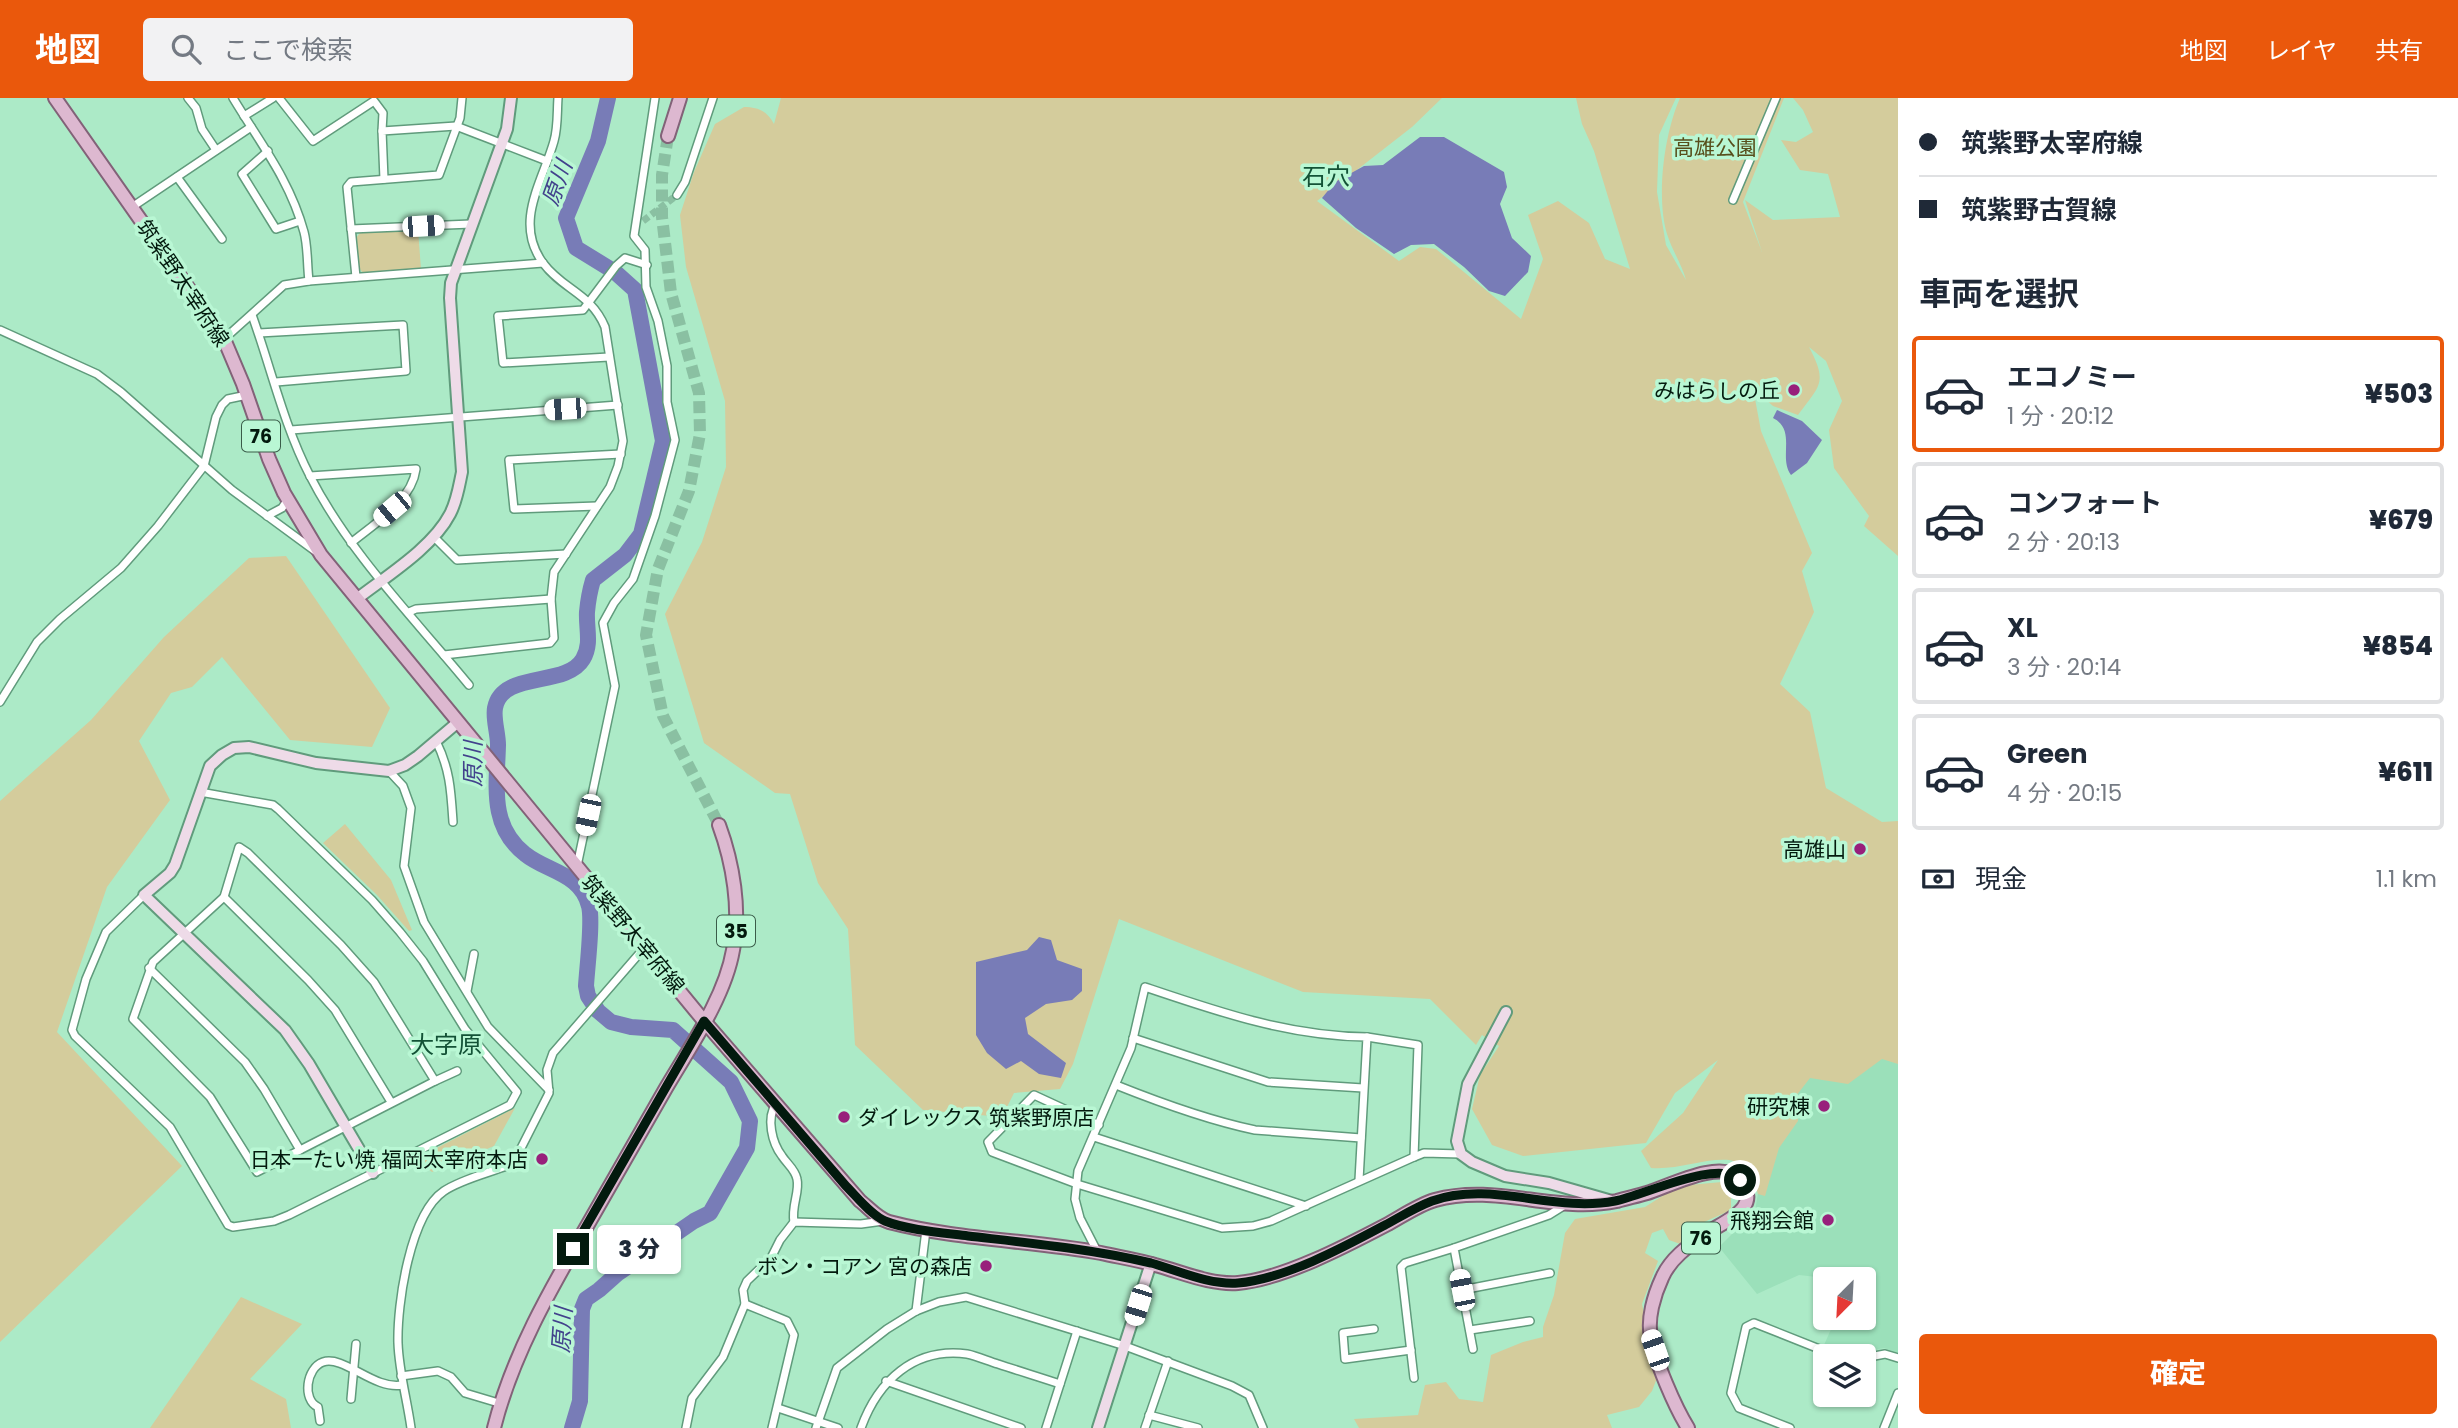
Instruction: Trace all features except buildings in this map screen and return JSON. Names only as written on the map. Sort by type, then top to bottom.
[{"type":"main road","name":"筑紫野太宰府線","points":[[55,98],[223,339],[247,395],[269,459],[288,499],[321,555],[457,723],[645,947],[701,1027],[776,1104],[860,1200],[884,1221],[926,1230],[1098,1253],[1151,1264],[1209,1281],[1236,1283],[1263,1279],[1338,1250],[1430,1202],[1456,1195],[1484,1193],[1566,1205],[1614,1201],[1698,1175],[1717,1172],[1734,1174],[1747,1195],[1745,1205],[1740,1213],[1707,1233],[1669,1266],[1654,1301],[1650,1320],[1651,1337],[1688,1428]]},
{"type":"main road","points":[[672,98],[668,136],[680,98]]},
{"type":"main road","name":"35","points":[[494,1428],[527,1338],[559,1273],[701,1027],[729,967],[736,925],[732,878],[719,825]]},
{"type":"street","points":[[188,98],[196,108],[202,129],[216,150]]},
{"type":"street","points":[[233,98],[268,150],[287,187],[304,233],[309,281]]},
{"type":"street","points":[[244,116],[272,98]]},
{"type":"street","points":[[279,98],[313,141],[374,101],[383,113],[384,179]]},
{"type":"street","points":[[356,277],[346,187],[351,181],[439,175],[456,126],[462,98]]},
{"type":"street","points":[[358,598],[434,537],[452,511],[458,492],[462,472],[450,298],[455,269],[507,129],[511,98]]},
{"type":"street","points":[[444,655],[551,643],[554,638],[551,599],[554,572],[610,487],[621,454],[623,442],[605,327],[590,303],[564,284],[543,263],[531,234],[531,203],[554,139],[558,98]]},
{"type":"street","points":[[577,866],[615,686],[603,623],[614,603],[633,579],[655,516],[675,440],[667,402],[667,366],[658,321],[646,287],[645,250],[635,236],[655,98]]},
{"type":"street","points":[[677,194],[685,182],[713,98]]},
{"type":"street","points":[[1733,200],[1776,98]]},
{"type":"street","points":[[382,131],[456,126],[547,161]]},
{"type":"street","points":[[132,207],[251,127]]},
{"type":"street","points":[[268,150],[242,174],[276,229],[300,220]]},
{"type":"street","points":[[177,177],[222,239]]},
{"type":"street","points":[[635,226],[643,221]]},
{"type":"street","points":[[351,229],[471,224]]},
{"type":"street","points":[[609,357],[503,363],[498,316],[583,310],[625,258],[647,265]]},
{"type":"street","points":[[223,339],[284,285],[543,263]]},
{"type":"street","points":[[252,315],[290,430],[310,477],[351,543],[469,685]]},
{"type":"street","points":[[258,333],[403,325],[406,371],[276,382]]},
{"type":"street","points":[[0,330],[97,374],[204,466],[321,555]]},
{"type":"street","points":[[0,702],[37,642],[121,568],[158,526],[204,466],[216,417],[222,405],[228,399],[247,395]]},
{"type":"street","points":[[290,430],[618,405]]},
{"type":"street","points":[[597,506],[514,509],[509,460],[621,454]]},
{"type":"street","points":[[310,477],[416,469],[402,499],[351,543]]},
{"type":"street","points":[[267,516],[282,508],[288,499]]},
{"type":"street","points":[[434,537],[457,560],[566,554]]},
{"type":"street","points":[[409,612],[416,609],[551,599]]},
{"type":"street","points":[[200,792],[273,805],[278,809],[372,900],[400,932],[423,961],[465,1029],[517,1092],[510,1105],[274,1221],[233,1227],[228,1225],[170,1127],[75,1036],[72,1030],[86,979],[106,932],[170,873],[175,865],[200,792],[211,766],[222,755],[234,748],[249,747],[316,763],[389,771],[405,765],[457,723]]},
{"type":"street","points":[[436,741],[451,782],[453,822]]},
{"type":"street","points":[[389,771],[403,786],[411,808],[404,866],[424,922],[488,1027],[549,1090]]},
{"type":"street","points":[[435,1081],[374,982],[323,926],[239,847],[224,897],[153,962],[133,1019],[210,1097],[257,1171],[457,1071]]},
{"type":"street","points":[[144,895],[285,1030],[309,1064],[373,1173]]},
{"type":"street","points":[[224,897],[309,980],[335,1010],[391,1102]]},
{"type":"street","points":[[411,1428],[402,1385],[398,1341],[403,1285],[414,1242],[425,1215],[444,1191],[509,1165],[516,1158],[549,1090],[547,1070],[553,1053],[645,947]]},
{"type":"street","points":[[466,992],[474,954]]},
{"type":"street","points":[[149,968],[245,1062],[300,1150]]},
{"type":"street","points":[[1098,1253],[1080,1218],[1075,1199],[1078,1171],[1116,1085],[1133,1038],[1145,987],[1209,1009],[1289,1031],[1335,1037],[1367,1037],[1418,1045],[1414,1157]]},
{"type":"street","points":[[1461,1154],[1457,1141],[1468,1084],[1506,1012]]},
{"type":"street","points":[[1360,1180],[1367,1037]]},
{"type":"street","points":[[1133,1038],[1268,1082],[1363,1088]]},
{"type":"street","points":[[1116,1085],[1160,1102],[1255,1130],[1362,1139]]},
{"type":"street","points":[[1099,1125],[1034,1095],[988,1142],[992,1152],[1077,1184],[1222,1228],[1253,1226],[1271,1221],[1423,1153],[1461,1154],[1472,1162],[1505,1176],[1549,1183],[1614,1201]]},
{"type":"street","points":[[686,1428],[692,1398],[723,1356],[745,1304],[743,1290],[747,1281],[771,1258],[780,1240],[794,1222],[792,1211],[797,1179],[793,1169],[780,1155],[771,1131],[772,1110],[776,1104]]},
{"type":"street","points":[[1094,1137],[1306,1206]]},
{"type":"street","points":[[1414,1378],[1401,1267],[1405,1263],[1549,1215],[1566,1205]]},
{"type":"street","points":[[794,1222],[861,1224],[884,1221]]},
{"type":"street","points":[[916,1311],[926,1230]]},
{"type":"street","points":[[1454,1248],[1473,1349]]},
{"type":"street","points":[[1098,1428],[1151,1264]]},
{"type":"street","points":[[1462,1290],[1550,1273]]},
{"type":"street","points":[[817,1425],[837,1368],[877,1336],[916,1311],[939,1302],[966,1297],[1125,1346],[1249,1395],[1263,1428]]},
{"type":"street","points":[[745,1304],[787,1321],[794,1335],[772,1428]]},
{"type":"street","points":[[1470,1330],[1530,1321]]},
{"type":"street","points":[[1790,1428],[1739,1408],[1731,1393],[1746,1327],[1754,1323],[1813,1346]]},
{"type":"street","points":[[1374,1329],[1343,1333],[1345,1359],[1411,1350]]},
{"type":"street","points":[[1046,1428],[1077,1331]]},
{"type":"street","points":[[351,1399],[356,1344]]},
{"type":"street","points":[[861,1428],[868,1409],[886,1381],[908,1366],[935,1354],[967,1354],[1060,1384]]},
{"type":"street","points":[[1876,1356],[1885,1354],[1898,1358]]},
{"type":"street","points":[[1145,1428],[1168,1361]]},
{"type":"street","points":[[320,1420],[318,1407],[308,1399],[307,1387],[313,1372],[322,1363],[353,1368],[392,1387],[402,1385]]},
{"type":"street","points":[[401,1376],[438,1371],[451,1377],[465,1393],[502,1404]]},
{"type":"street","points":[[886,1381],[1021,1428]]},
{"type":"street","points":[[1884,1428],[1895,1411],[1898,1393]]},
{"type":"street","points":[[778,1408],[817,1425],[838,1428]]},
{"type":"street","points":[[1149,1415],[1198,1428]]},
{"type":"shaded area","points":[[1898,919],[1898,1353],[1884,1348],[1876,1350],[1876,1344],[1824,1344],[1831,1330],[1876,1330],[1876,1267],[1813,1267],[1813,1277],[1799,1275],[1757,1294],[1719,1247],[1755,1211],[1776,1084]]},
{"type":"green space","name":"高雄公園","points":[[781,98],[1442,98],[1412,127],[1317,201],[1399,261],[1420,247],[1436,249],[1521,319],[1543,259],[1528,215],[1558,201],[1589,223],[1605,259],[1630,269],[1594,151],[1582,124],[1576,98],[1676,98],[1659,135],[1657,192],[1666,245],[1686,280],[1667,234],[1662,202],[1666,147],[1680,98],[1784,98],[1743,202],[1762,252],[1745,200],[1773,220],[1840,217],[1828,174],[1800,170],[1781,140],[1796,142],[1813,132],[1803,110],[1793,98],[1898,98],[1898,556],[1864,526],[1869,516],[1834,468],[1829,430],[1842,401],[1826,361],[1809,347],[1820,376],[1819,383],[1798,415],[1773,406],[1753,388],[1761,431],[1812,553],[1802,571],[1814,612],[1780,684],[1810,712],[1826,788],[1882,822],[1898,821],[1898,1064],[1882,1059],[1848,1084],[1810,1078],[1796,1096],[1798,1121],[1779,1148],[1765,1196],[1758,1194],[1750,1169],[1734,1161],[1720,1160],[1651,1168],[1641,1151],[1683,1113],[1718,1060],[1675,1093],[1646,1143],[1523,1156],[1492,1145],[1472,1109],[1480,1075],[1499,1046],[1482,1035],[1476,1045],[1430,999],[1303,992],[1119,919],[1073,1064],[1060,1089],[1014,1093],[1002,1117],[923,1110],[855,1045],[848,929],[818,883],[790,794],[775,793],[704,743],[665,614],[702,542],[726,467],[725,401],[686,267],[680,215],[694,172],[715,124],[744,107],[762,111],[774,124]]},
{"type":"green space","points":[[418,230],[421,269],[363,273],[359,268],[356,238],[360,233]]},
{"type":"green space","points":[[286,556],[390,708],[372,747],[290,740],[222,657],[192,687],[171,693],[139,741],[170,800],[107,887],[57,1032],[182,1166],[0,1342],[0,801],[91,720],[164,637],[249,558]]},
{"type":"green space","points":[[345,824],[391,880],[412,930],[409,931],[377,895],[323,843]]},
{"type":"green space","points":[[515,1108],[494,1146],[432,1172],[415,1159]]},
{"type":"green space","points":[[1722,1182],[1731,1193],[1731,1210],[1702,1223],[1683,1245],[1669,1240],[1663,1229],[1652,1233],[1645,1253],[1658,1261],[1642,1304],[1657,1378],[1652,1391],[1639,1407],[1607,1415],[1612,1428],[1359,1428],[1354,1419],[1418,1415],[1425,1385],[1446,1382],[1459,1399],[1483,1402],[1491,1355],[1543,1337],[1565,1233],[1575,1219],[1645,1207],[1678,1186]]},
{"type":"green space","points":[[241,1297],[302,1324],[250,1379],[286,1399],[291,1428],[150,1428]]},
{"type":"water","points":[[1420,137],[1444,137],[1504,172],[1507,187],[1500,204],[1512,238],[1531,256],[1528,272],[1505,296],[1489,291],[1434,244],[1411,245],[1394,254],[1356,228],[1322,198],[1335,182],[1364,166],[1383,165]]},
{"type":"water","points":[[1777,410],[1802,421],[1822,440],[1807,463],[1791,475],[1787,468],[1784,430],[1773,418]]},
{"type":"water","points":[[1039,937],[1051,940],[1057,960],[1082,969],[1082,991],[1072,1000],[1046,1004],[1025,1018],[1028,1034],[1066,1063],[1061,1078],[1039,1074],[1021,1061],[1006,1069],[987,1053],[976,1035],[976,962],[1027,950]]},
{"type":"waterway","name":"原川","points":[[572,1428],[580,1401],[582,1309],[586,1299],[617,1274],[710,1213],[747,1148],[750,1121],[731,1082],[673,1030],[631,1027],[611,1022],[598,1011],[588,996],[586,986],[590,922],[585,895],[571,880],[534,860],[513,843],[505,831],[498,804],[495,708],[500,696],[521,683],[563,674],[575,668],[583,659],[587,648],[587,612],[593,580],[625,555],[641,534],[663,441],[635,290],[615,272],[576,248],[566,218],[598,141],[608,98]]},
{"type":"tunnel","points":[[668,136],[662,175],[662,217],[671,293],[699,393],[700,434],[689,491],[658,569],[646,635],[663,716],[719,825]]},
{"type":"tunnel","points":[[643,221],[677,195]]},
{"type":"place","name":"みはらしの丘","points":[[1794,390]]},
{"type":"place","name":"高雄山","points":[[1860,849]]},
{"type":"place","name":"研究棟","points":[[1824,1106]]},
{"type":"place","name":"ダイレックス 筑紫野原店","points":[[844,1117]]},
{"type":"place","name":"日本一たい焼 福岡太宰府本店","points":[[542,1159]]},
{"type":"place","name":"飛翔会館","points":[[1828,1220]]},
{"type":"place","name":"ボン・コアン 宮の森店","points":[[986,1266]]},
{"type":"district","name":"石穴","points":[[1326,176]]},
{"type":"district","name":"大字原","points":[[446,1044]]},
{"type":"route","points":[[573,1249],[704,1021],[846,1186],[884,1221],[926,1230],[1098,1253],[1151,1264],[1209,1281],[1236,1283],[1263,1279],[1338,1250],[1430,1202],[1456,1195],[1484,1193],[1566,1205],[1590,1205],[1646,1193],[1698,1175],[1731,1173],[1740,1180]]}]
